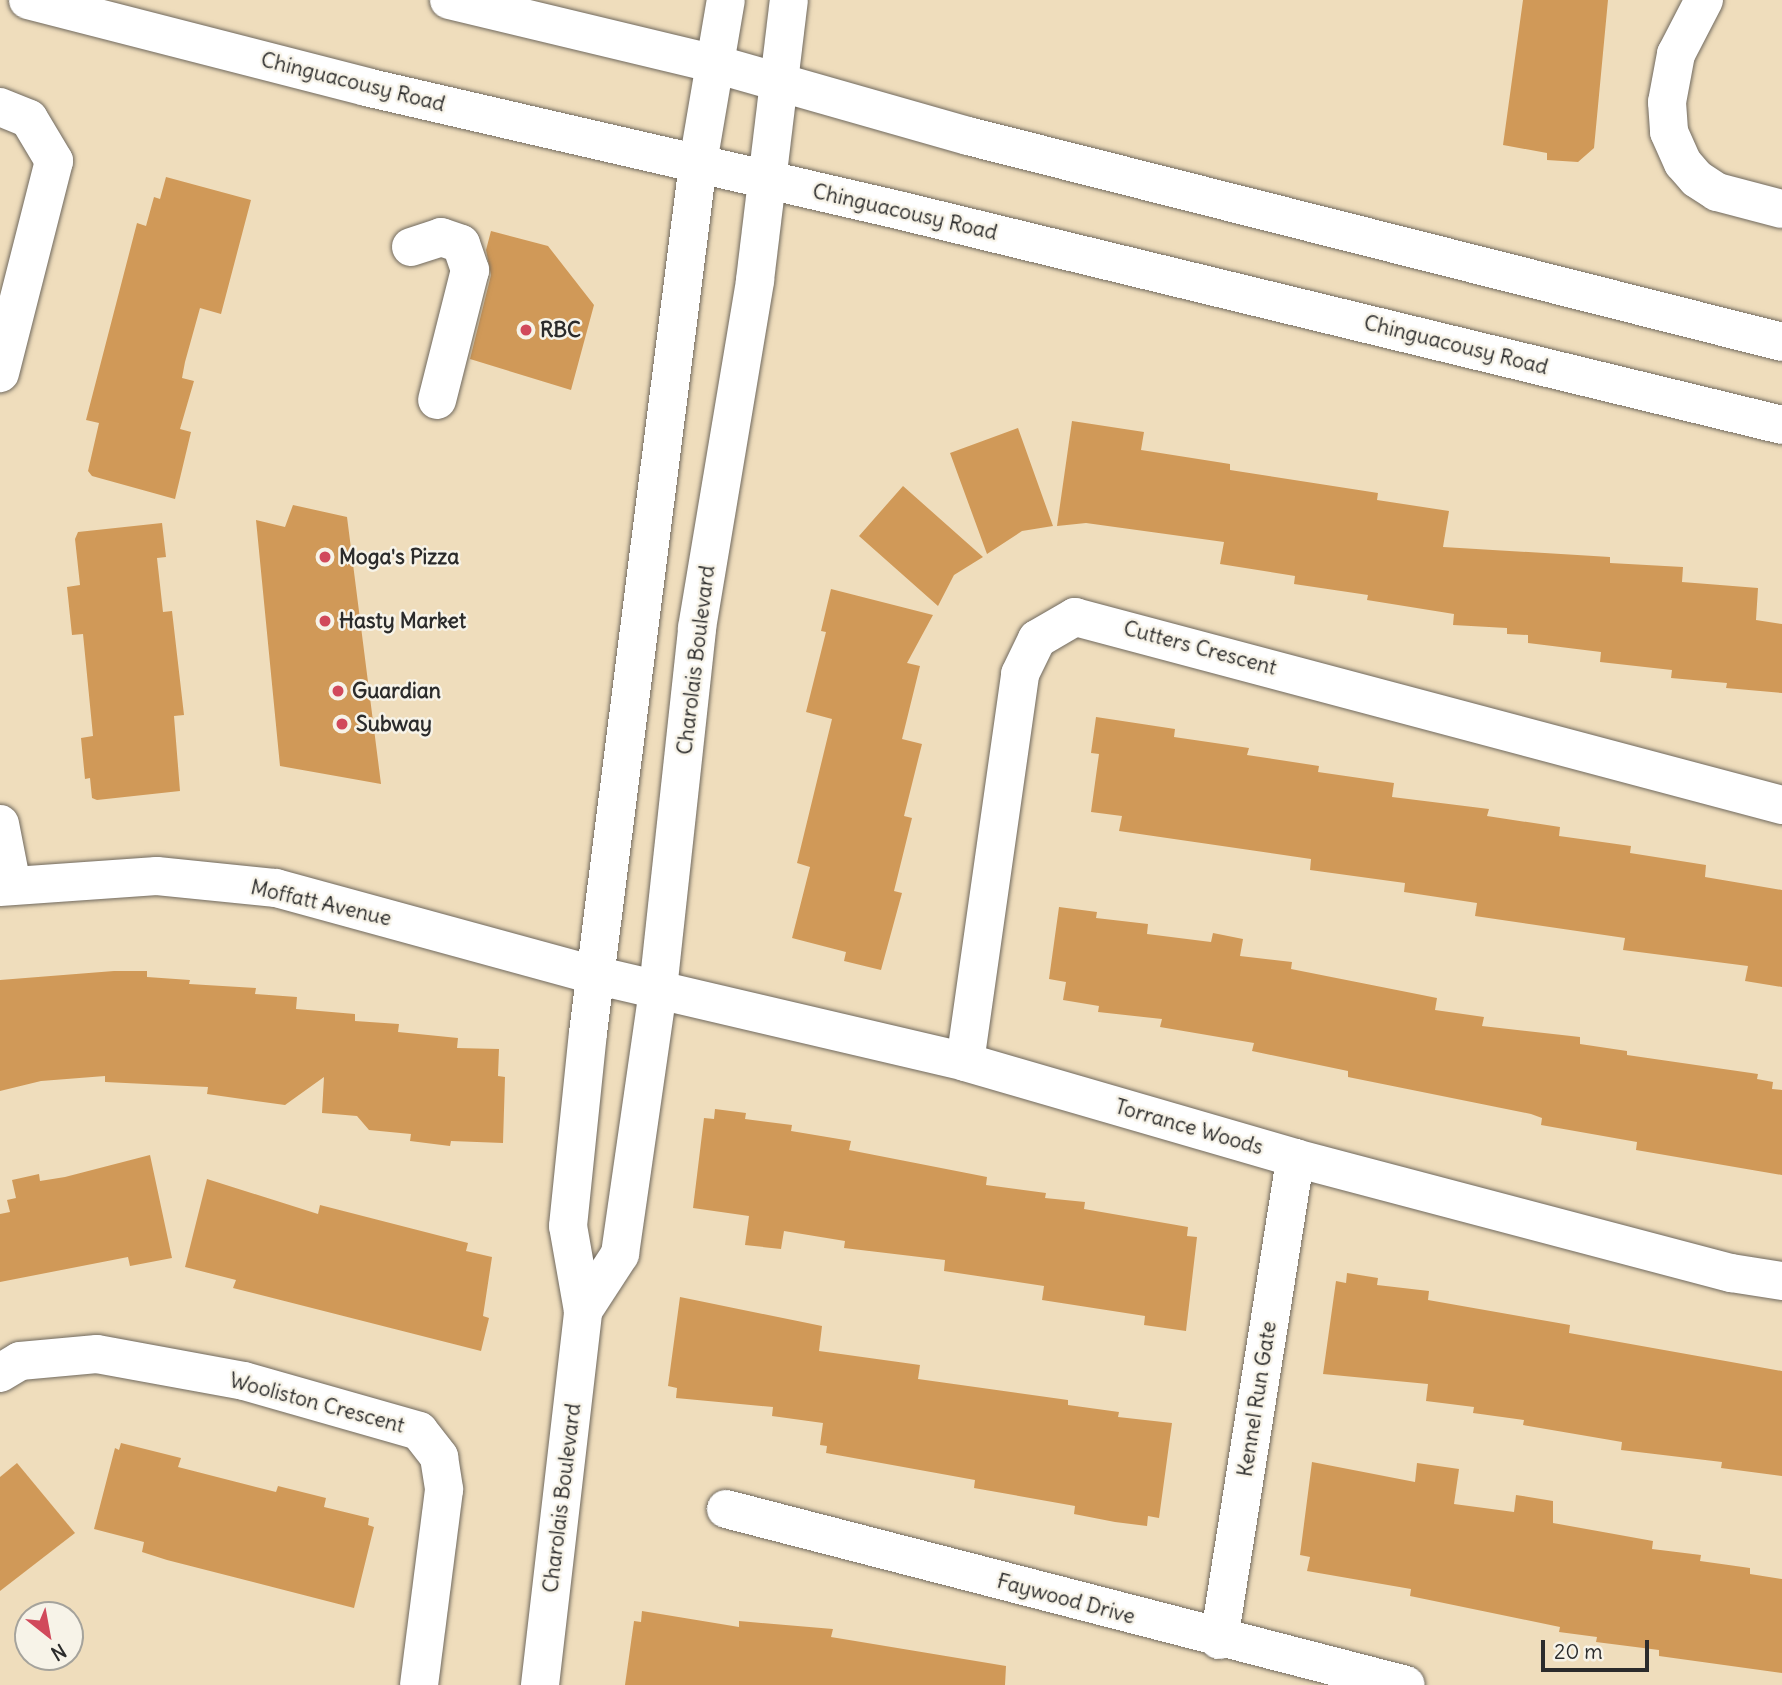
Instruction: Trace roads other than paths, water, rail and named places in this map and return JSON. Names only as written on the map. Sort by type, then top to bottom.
[{"type":"street","name":"Chinguacousy Road","points":[[28,0],[366,87],[768,179],[1782,425]]},
{"type":"street","points":[[449,0],[715,64],[980,139],[1782,342]]},
{"type":"street","name":"Charolais Boulevard","points":[[540,1685],[583,1311],[568,1226],[595,975],[698,163],[726,0]]},
{"type":"street","name":"Charolais Boulevard","points":[[583,1311],[620,1254],[658,989],[697,628],[768,179],[789,0]]},
{"type":"street","points":[[1704,0],[1676,54],[1667,102],[1669,132],[1683,163],[1697,179],[1717,192],[1782,209]]},
{"type":"street","points":[[0,107],[29,119],[54,161],[0,373]]},
{"type":"street","points":[[411,247],[441,237],[461,244],[470,270],[437,400]]},
{"type":"street","name":"Cutters Crescent","points":[[965,1062],[1020,674],[1037,639],[1075,617],[1154,634],[1782,805]]},
{"type":"street","points":[[0,824],[6,886]]},
{"type":"street","name":"Moffatt Avenue","points":[[6,886],[157,876],[276,888],[595,975]]},
{"type":"street","name":"Torrance Woods","points":[[595,975],[965,1062],[1295,1158],[1731,1273],[1782,1281]]},
{"type":"street","name":"Kennel Run Gate","points":[[1219,1640],[1295,1158]]},
{"type":"street","name":"Wooliston Crescent","points":[[0,1373],[20,1361],[97,1354],[244,1381],[419,1431],[439,1457],[444,1490],[419,1685]]},
{"type":"street","name":"Faywood Drive","points":[[726,1510],[1219,1640],[1406,1685]]},
{"type":"place","name":"RBC","points":[[526,330]]},
{"type":"place","name":"Moga's Pizza","points":[[325,557]]},
{"type":"place","name":"Hasty Market","points":[[325,621]]},
{"type":"place","name":"Guardian","points":[[338,691]]},
{"type":"place","name":"Subway","points":[[342,724]]}]
